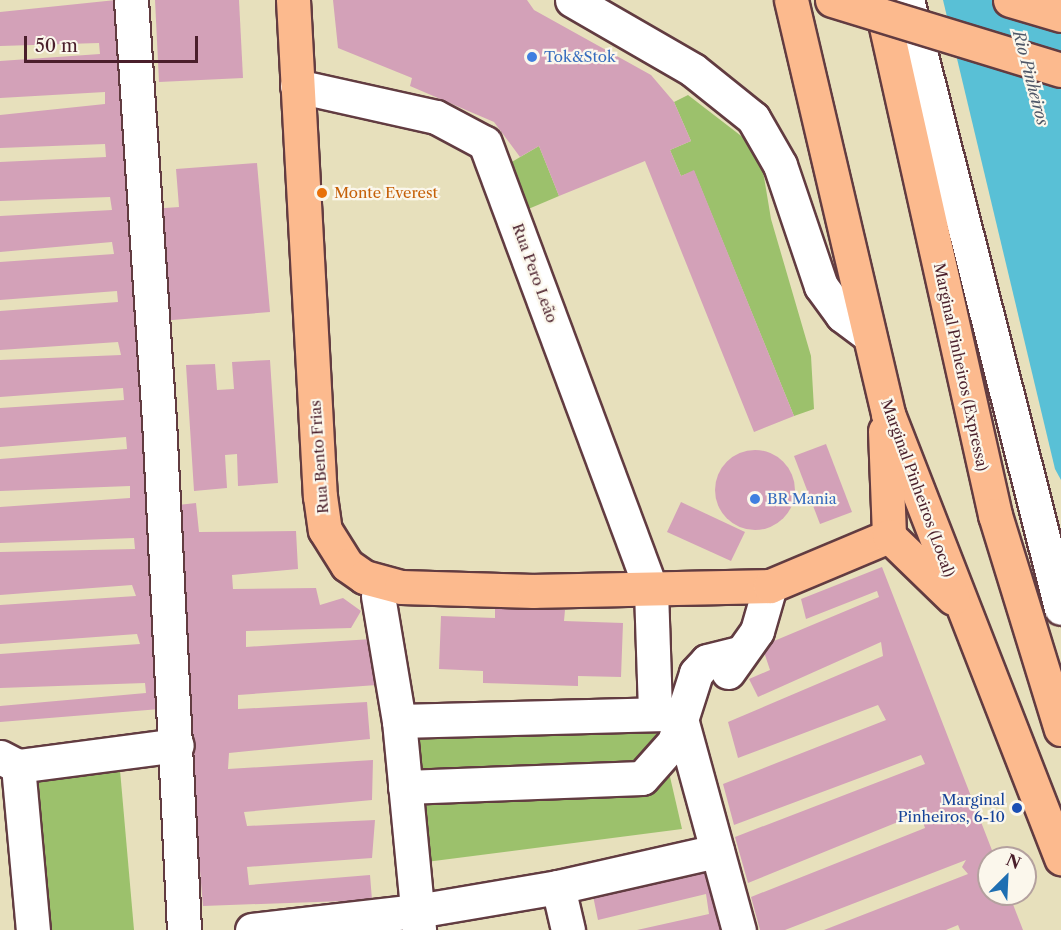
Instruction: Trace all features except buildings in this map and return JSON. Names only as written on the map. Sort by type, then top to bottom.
[{"type":"main road","name":"Rua Bento Frias","points":[[293,0],[320,496],[334,550],[364,577],[401,587],[651,590],[770,586],[889,536]]},
{"type":"main road","name":"Marginal Pinheiros (Local)","points":[[791,0],[867,334],[888,414],[1061,858]]},
{"type":"main road","points":[[832,0],[1061,70]]},
{"type":"main road","name":"Marginal Pinheiros (Expressa)","points":[[880,0],[989,494],[1061,729]]},
{"type":"main road","points":[[1010,0],[1061,15]]},
{"type":"main road","points":[[888,414],[889,536],[963,609]]},
{"type":"street","points":[[130,0],[177,745],[184,930]]},
{"type":"street","points":[[572,0],[651,44],[731,101],[768,137],[821,286],[842,315],[867,334]]},
{"type":"street","points":[[907,0],[1061,608]]},
{"type":"street","name":"Rua Pero Leão","points":[[297,86],[436,117],[485,143],[651,590],[668,713]]},
{"type":"street","points":[[405,787],[642,778],[674,742],[668,713],[707,661],[732,665],[757,631],[770,586]]},
{"type":"street","points":[[378,596],[399,721],[418,921]]},
{"type":"street","points":[[399,721],[668,713]]},
{"type":"street","points":[[668,713],[717,851],[738,930]]},
{"type":"street","points":[[33,930],[9,762],[177,745]]},
{"type":"street","points":[[252,930],[418,921],[717,851]]},
{"type":"street","points":[[558,887],[568,930]]},
{"type":"green space","points":[[688,95],[749,142],[762,165],[771,219],[811,356],[814,409],[794,416],[694,171],[681,176],[670,150],[691,141],[674,102]]},
{"type":"green space","points":[[539,146],[559,196],[526,210],[510,163]]},
{"type":"green space","points":[[657,720],[682,829],[426,862],[409,728]]},
{"type":"green space","points":[[120,770],[134,930],[48,930],[38,779]]},
{"type":"water","name":"Rio Pinheiros","points":[[943,0],[1061,0],[1061,480],[1055,469]]},
{"type":"place","name":"Tok&Stok","points":[[532,57]]},
{"type":"place","name":"Monte Everest","points":[[322,193]]},
{"type":"place","name":"BR Mania","points":[[755,499]]},
{"type":"place","name":"Marginal Pinheiros, 6-10","points":[[1017,808]]}]
